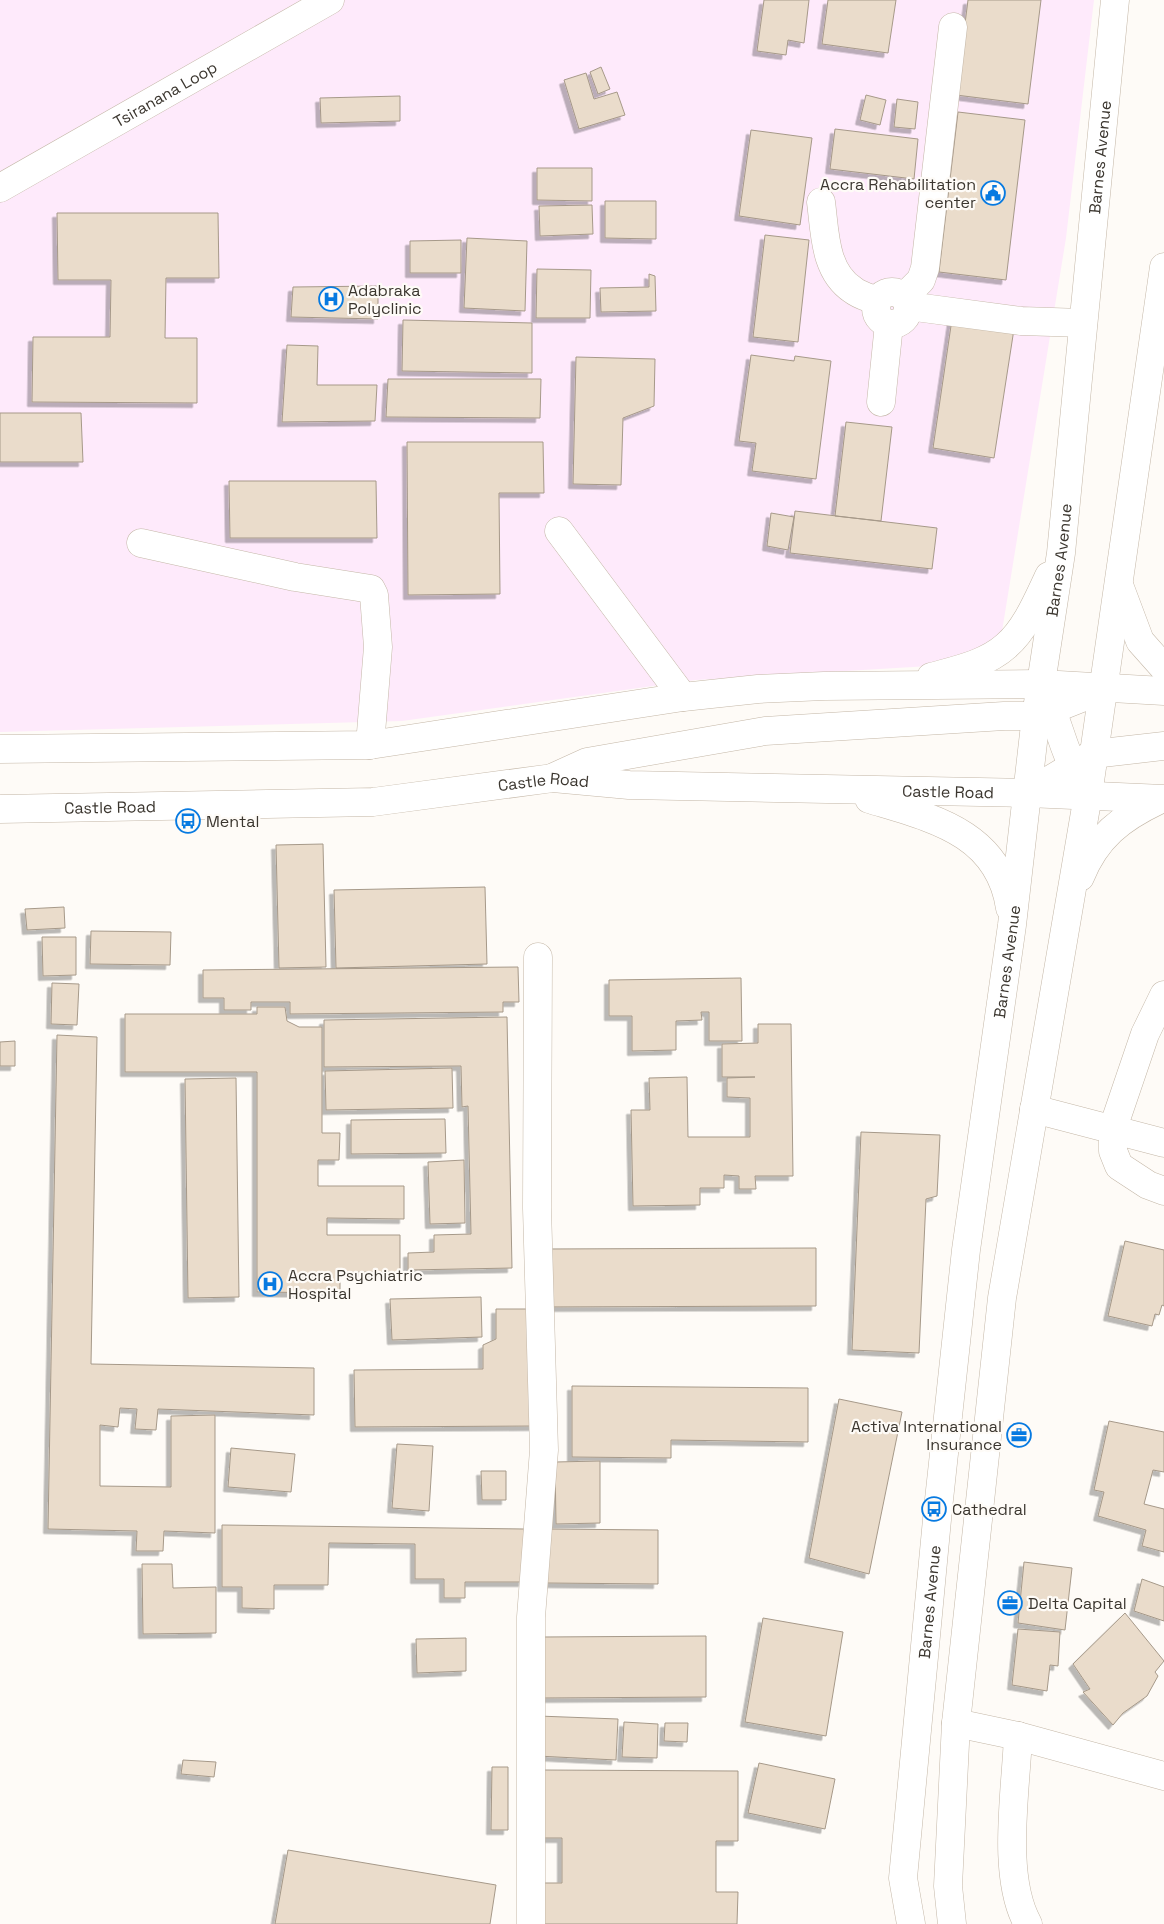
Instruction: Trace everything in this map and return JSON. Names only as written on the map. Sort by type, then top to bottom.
[{"type":"main road","name":"Tsiranana Loop","points":[[0,188],[330,0]]},
{"type":"main road","name":"Barnes Avenue","points":[[911,1924],[903,1878],[939,1499],[966,1250],[1012,925],[1028,793],[1045,714],[1041,684],[1061,552],[1115,0]]},
{"type":"main road","points":[[881,402],[895,307],[921,280],[925,268],[953,27]]},
{"type":"main road","points":[[821,202],[828,252],[835,271],[853,290],[895,307],[1021,321],[1083,323]]},
{"type":"main road","points":[[952,1924],[948,1886],[956,1723],[1002,1298],[1088,795],[1082,760],[1103,689],[1164,267]]},
{"type":"main road","points":[[558,531],[684,698]]},
{"type":"main road","points":[[142,543],[295,577],[371,589],[374,595],[378,647],[370,745]]},
{"type":"main road","points":[[897,686],[966,667],[985,659],[1007,646],[1034,607],[1061,552]]},
{"type":"main road","points":[[1118,581],[1140,641],[1164,668]]},
{"type":"main road","points":[[0,749],[370,745],[684,698],[767,688],[1041,684],[1164,691]]},
{"type":"main road","points":[[553,778],[587,762],[765,731],[1045,714],[1103,689]]},
{"type":"main road","points":[[1045,714],[1082,760]]},
{"type":"main road","points":[[1028,793],[1082,760],[1164,746]]},
{"type":"main road","name":"Castle Road","points":[[0,809],[373,802],[553,778],[629,785],[1028,793],[1164,799]]},
{"type":"main road","points":[[836,789],[914,813],[956,829],[970,839],[984,850],[1001,876],[1009,901],[1012,925]]},
{"type":"main road","points":[[1068,907],[1087,859],[1106,835],[1129,814],[1164,799]]},
{"type":"main road","points":[[531,1924],[531,1617],[544,1450],[537,1208],[538,957]]},
{"type":"main road","points":[[1164,995],[1145,1034],[1113,1128],[1112,1151],[1120,1166],[1148,1185],[1164,1191]]},
{"type":"main road","points":[[1034,1109],[1113,1128],[1164,1143]]},
{"type":"main road","points":[[956,1723],[1018,1736],[1164,1776]]},
{"type":"main road","points":[[1018,1736],[1012,1866],[1016,1892],[1028,1924]]},
{"type":"main road","points":[[890,1924],[903,1878]]},
{"type":"shaded area","points":[[0,0],[1094,0],[1066,238],[997,662],[696,680],[402,721],[0,732]]},
{"type":"building","points":[[764,0],[809,0],[804,43],[788,40],[786,55],[757,51]]},
{"type":"building","points":[[828,0],[896,0],[888,53],[822,44]]},
{"type":"building","points":[[968,0],[1041,0],[1028,104],[956,95]]},
{"type":"building","points":[[601,67],[610,89],[598,94],[590,72]]},
{"type":"building","points":[[586,73],[594,99],[617,92],[625,115],[579,129],[564,80]]},
{"type":"building","points":[[866,95],[886,100],[880,125],[860,120]]},
{"type":"building","points":[[400,96],[400,121],[321,123],[320,98]]},
{"type":"building","points":[[897,99],[918,102],[915,129],[894,127]]},
{"type":"building","points":[[958,112],[1025,120],[1006,280],[939,272]]},
{"type":"building","points":[[835,129],[918,139],[914,179],[830,169]]},
{"type":"building","points":[[751,130],[812,138],[800,225],[739,216]]},
{"type":"building","points":[[537,168],[592,168],[592,201],[537,200]]},
{"type":"building","points":[[605,201],[656,201],[656,239],[605,238]]},
{"type":"building","points":[[592,205],[593,234],[540,236],[539,206]]},
{"type":"building","points":[[57,213],[218,213],[219,278],[166,278],[165,338],[197,338],[197,403],[32,402],[33,337],[110,337],[111,280],[58,280]]},
{"type":"building","points":[[765,235],[809,240],[798,342],[753,337]]},
{"type":"building","points":[[467,238],[527,241],[525,311],[464,308]]},
{"type":"building","points":[[461,240],[461,273],[410,273],[410,241]]},
{"type":"building","points":[[537,269],[591,270],[590,318],[536,318]]},
{"type":"building","points":[[649,274],[655,276],[656,311],[601,312],[600,288],[649,287]]},
{"type":"building","points":[[378,286],[378,319],[291,317],[293,287]]},
{"type":"building","points":[[952,319],[1014,329],[994,458],[933,448]]},
{"type":"building","points":[[403,320],[532,323],[532,373],[402,371]]},
{"type":"building","points":[[287,345],[318,346],[317,385],[377,385],[375,421],[282,422]]},
{"type":"building","points":[[751,355],[794,361],[795,356],[831,361],[816,479],[752,471],[756,443],[739,441]]},
{"type":"building","points":[[576,357],[655,359],[654,406],[623,418],[621,485],[573,484]]},
{"type":"building","points":[[388,379],[541,379],[540,418],[386,417]]},
{"type":"building","points":[[0,413],[81,413],[83,462],[0,462]]},
{"type":"building","points":[[846,422],[892,427],[881,521],[835,516]]},
{"type":"building","points":[[407,442],[543,442],[544,493],[499,493],[500,594],[408,595]]},
{"type":"building","points":[[229,481],[376,481],[377,538],[230,538]]},
{"type":"building","points":[[795,511],[937,528],[932,569],[790,553]]},
{"type":"building","points":[[771,513],[794,517],[788,550],[767,546]]},
{"type":"building","points":[[323,844],[326,967],[279,968],[276,845]]},
{"type":"building","points":[[485,887],[487,964],[336,968],[334,890]]},
{"type":"building","points":[[64,907],[65,928],[27,930],[25,909]]},
{"type":"building","points":[[91,931],[171,932],[170,965],[90,964]]},
{"type":"building","points":[[42,937],[76,937],[76,975],[43,976]]},
{"type":"building","points":[[518,967],[519,1002],[503,1002],[503,1012],[290,1014],[290,1002],[251,1002],[251,1010],[224,1010],[224,998],[203,998],[203,970]]},
{"type":"building","points":[[741,978],[742,1041],[709,1041],[709,1012],[701,1012],[702,1020],[676,1021],[676,1050],[632,1051],[632,1016],[609,1016],[609,980]]},
{"type":"building","points":[[52,983],[79,984],[77,1025],[51,1024]]},
{"type":"building","points":[[257,1007],[285,1007],[287,1021],[299,1027],[322,1027],[322,1133],[340,1133],[339,1160],[318,1160],[318,1186],[404,1186],[404,1219],[327,1218],[327,1235],[400,1235],[400,1272],[340,1272],[340,1293],[257,1292],[257,1072],[125,1072],[125,1014],[257,1014]]},
{"type":"building","points":[[507,1017],[512,1268],[408,1270],[408,1253],[434,1252],[434,1235],[471,1234],[468,1106],[462,1107],[461,1066],[324,1067],[324,1020]]},
{"type":"building","points":[[758,1024],[791,1024],[793,1176],[755,1176],[756,1189],[739,1189],[739,1176],[724,1175],[724,1188],[700,1188],[700,1205],[633,1206],[631,1110],[650,1110],[649,1078],[687,1077],[688,1137],[750,1137],[750,1098],[727,1097],[727,1078],[755,1077],[722,1077],[722,1044],[758,1043]]},
{"type":"building","points":[[57,1035],[97,1037],[91,1364],[314,1368],[314,1415],[158,1409],[156,1430],[135,1429],[137,1409],[120,1408],[118,1427],[100,1425],[100,1486],[171,1487],[171,1416],[215,1415],[215,1533],[164,1531],[163,1551],[136,1551],[137,1531],[48,1529]]},
{"type":"building","points":[[15,1041],[15,1066],[0,1066],[0,1042]]},
{"type":"building","points":[[452,1068],[453,1108],[326,1110],[325,1071]]},
{"type":"building","points":[[236,1078],[239,1297],[188,1298],[185,1079]]},
{"type":"building","points":[[445,1119],[446,1153],[351,1154],[351,1120]]},
{"type":"building","points":[[861,1132],[940,1135],[937,1196],[926,1199],[919,1353],[852,1350]]},
{"type":"building","points":[[464,1160],[465,1223],[430,1224],[428,1162]]},
{"type":"building","points":[[1125,1241],[1164,1250],[1164,1306],[1162,1305],[1159,1315],[1155,1314],[1152,1326],[1108,1316]]},
{"type":"building","points":[[816,1248],[816,1306],[543,1307],[542,1249]]},
{"type":"building","points":[[481,1297],[482,1337],[392,1340],[390,1299]]},
{"type":"building","points":[[496,1309],[535,1309],[536,1426],[355,1427],[354,1370],[483,1369],[483,1345],[496,1339]]},
{"type":"building","points":[[572,1386],[808,1388],[808,1442],[671,1440],[671,1458],[572,1457]]},
{"type":"building","points":[[839,1399],[902,1412],[869,1574],[809,1558]]},
{"type":"building","points":[[1109,1421],[1164,1432],[1164,1472],[1153,1470],[1144,1504],[1164,1509],[1164,1552],[1142,1546],[1146,1530],[1098,1516],[1104,1492],[1094,1490]]},
{"type":"building","points":[[397,1444],[433,1446],[429,1511],[392,1508]]},
{"type":"building","points":[[231,1448],[295,1454],[291,1492],[228,1487]]},
{"type":"building","points":[[600,1461],[600,1523],[556,1524],[555,1462]]},
{"type":"building","points":[[481,1471],[506,1471],[506,1500],[482,1500]]},
{"type":"building","points":[[222,1525],[524,1529],[523,1582],[465,1582],[465,1598],[444,1598],[444,1579],[415,1579],[415,1544],[329,1543],[328,1585],[274,1585],[274,1609],[242,1608],[242,1587],[222,1587]]},
{"type":"building","points":[[547,1529],[658,1530],[658,1584],[546,1583]]},
{"type":"building","points":[[1024,1562],[1072,1568],[1065,1630],[1018,1623]]},
{"type":"building","points":[[142,1564],[172,1564],[173,1588],[216,1587],[216,1633],[143,1634]]},
{"type":"building","points":[[1142,1579],[1164,1587],[1164,1621],[1134,1611]]},
{"type":"building","points":[[1125,1613],[1164,1661],[1155,1672],[1158,1676],[1147,1696],[1123,1713],[1113,1725],[1083,1692],[1090,1689],[1073,1664]]},
{"type":"building","points":[[763,1618],[843,1632],[826,1736],[745,1722]]},
{"type":"building","points":[[1018,1629],[1060,1632],[1058,1666],[1050,1665],[1047,1691],[1012,1685]]},
{"type":"building","points":[[706,1636],[706,1697],[543,1698],[542,1637]]},
{"type":"building","points":[[466,1638],[466,1671],[417,1673],[416,1639]]},
{"type":"building","points":[[538,1716],[618,1719],[616,1760],[537,1756]]},
{"type":"building","points":[[624,1722],[658,1724],[657,1758],[622,1757]]},
{"type":"building","points":[[665,1723],[688,1723],[687,1742],[664,1741]]},
{"type":"building","points":[[183,1760],[216,1762],[214,1777],[181,1774]]},
{"type":"building","points":[[759,1763],[835,1779],[825,1829],[748,1813]]},
{"type":"building","points":[[492,1767],[508,1767],[508,1830],[491,1830]]},
{"type":"building","points":[[543,1770],[738,1771],[738,1841],[716,1841],[716,1892],[738,1892],[737,1924],[542,1924],[542,1883],[562,1883],[562,1838],[542,1838]]},
{"type":"building","points":[[288,1850],[496,1885],[490,1924],[275,1924]]},
{"type":"place","name":"Accra Rehabilitation center","points":[[993,193]]},
{"type":"place","name":"Adabraka Polyclinic","points":[[331,299]]},
{"type":"place","name":"Mental","points":[[188,821]]},
{"type":"place","name":"Accra Psychiatric Hospital","points":[[270,1284]]},
{"type":"place","name":"Activa International Insurance","points":[[1019,1435]]},
{"type":"place","name":"Cathedral","points":[[934,1509]]},
{"type":"place","name":"Delta Capital","points":[[1010,1603]]}]
